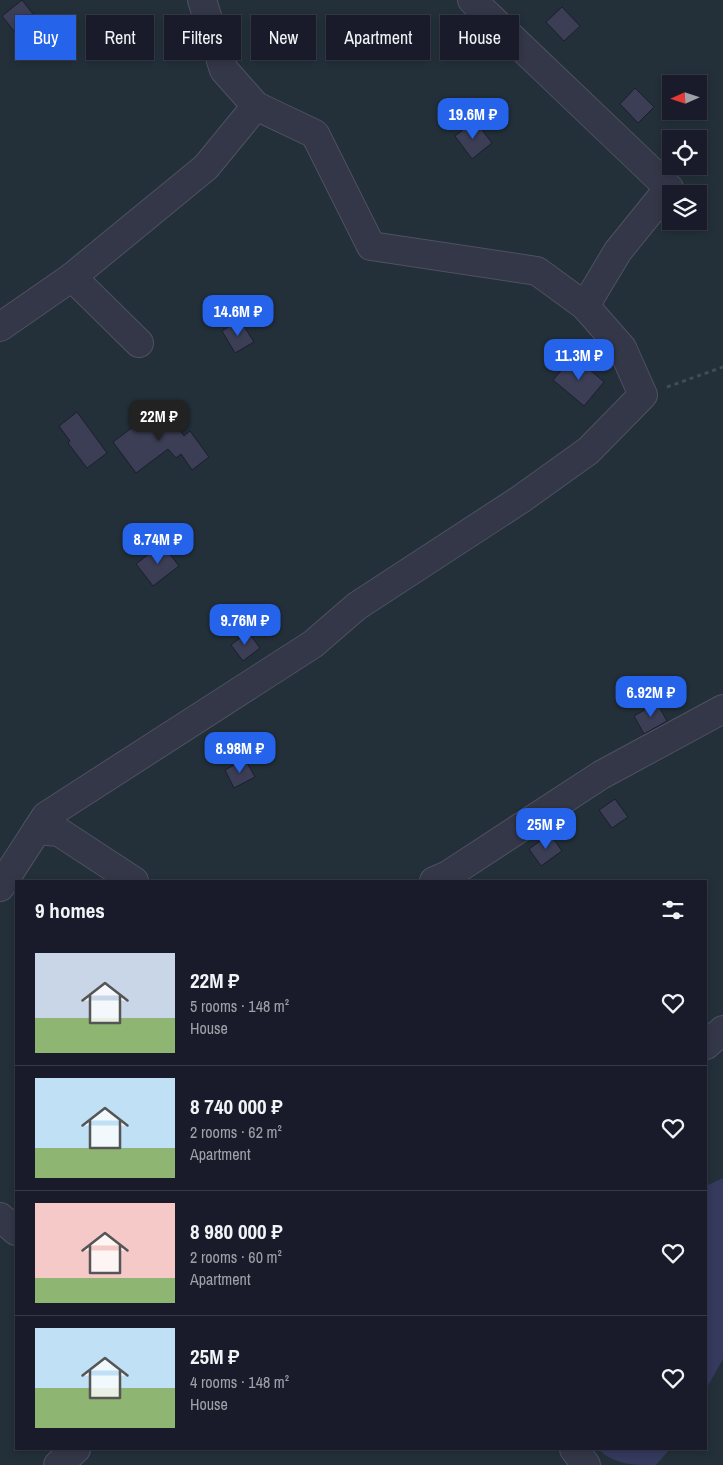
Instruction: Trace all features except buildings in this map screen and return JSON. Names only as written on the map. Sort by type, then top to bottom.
[{"type":"lane","points":[[0,887],[46,816],[313,644],[357,606],[528,494],[588,450],[643,395],[622,348],[585,306],[537,271],[371,246],[315,134],[256,106],[224,70],[202,0]]},
{"type":"lane","points":[[472,0],[669,188],[618,251],[585,306]]},
{"type":"lane","points":[[0,327],[72,276],[206,167],[256,106]]},
{"type":"lane","points":[[72,276],[139,343]]},
{"type":"lane","points":[[444,879],[601,775],[723,709]]},
{"type":"lane","points":[[37,830],[59,832],[132,880]]},
{"type":"lane","points":[[707,1043],[723,1030]]},
{"type":"lane","points":[[0,1217],[15,1230]]},
{"type":"lane","points":[[58,1465],[75,1450]]},
{"type":"lane","points":[[575,1450],[586,1465]]},
{"type":"path","points":[[643,395],[723,367]]},
{"type":"shaded area","points":[[0,0],[723,0],[723,1465],[0,1465]]},
{"type":"water","points":[[723,1178],[723,1359],[707,1387],[707,1186]]},
{"type":"water","points":[[599,1450],[669,1450],[656,1465],[624,1463]]}]
